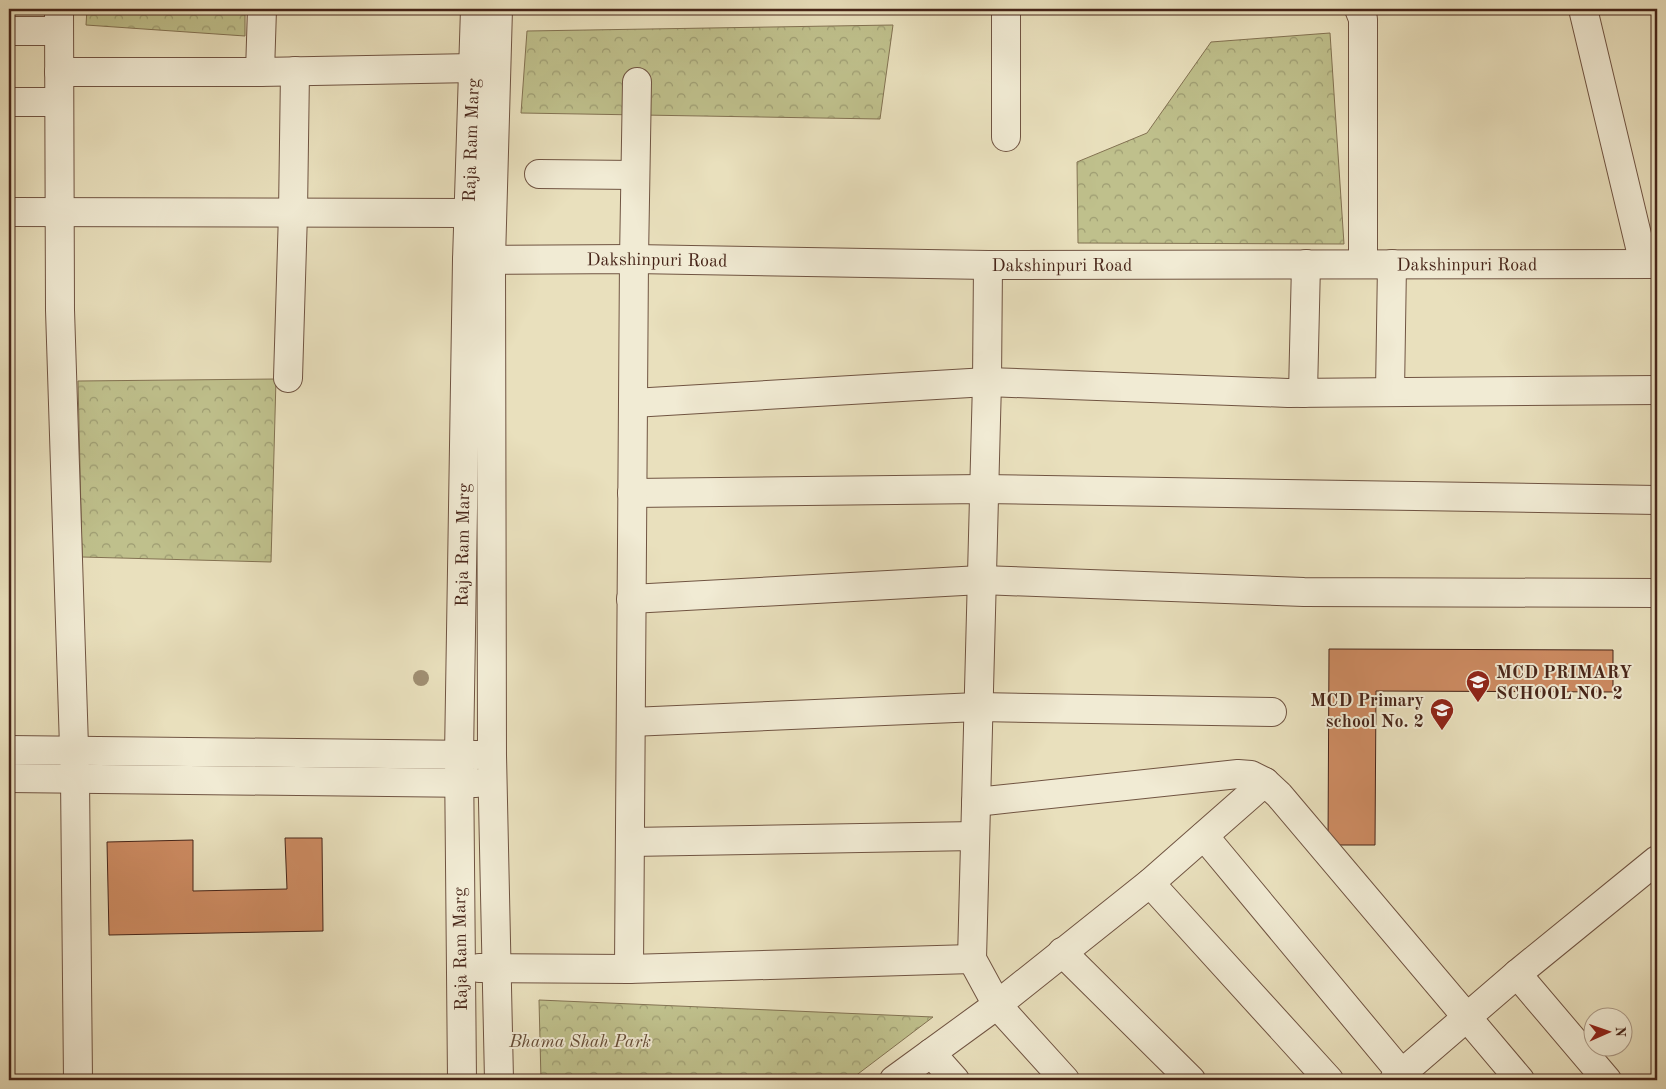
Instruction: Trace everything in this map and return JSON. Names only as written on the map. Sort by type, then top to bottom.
[{"type":"street","points":[[260,72],[262,9]]},
{"type":"street","name":"Raja Ram Marg","points":[[475,9],[469,214],[479,260],[499,1080]]},
{"type":"street","name":"Raja Ram Marg","points":[[462,1080],[459,756],[479,260],[498,9]]},
{"type":"street","points":[[1006,9],[1006,137]]},
{"type":"street","points":[[1359,9],[1363,19],[1363,264]]},
{"type":"street","points":[[1583,9],[1651,264]]},
{"type":"street","points":[[9,31],[59,20],[60,310],[75,778],[78,1080]]},
{"type":"street","points":[[59,72],[295,72],[474,68]]},
{"type":"street","points":[[288,378],[295,72]]},
{"type":"street","points":[[629,969],[637,82]]},
{"type":"street","points":[[9,102],[59,102]]},
{"type":"street","points":[[539,174],[635,175]]},
{"type":"street","points":[[9,212],[469,214]]},
{"type":"street","name":"Dakshinpuri Road","points":[[479,260],[634,259],[988,265],[1651,264]]},
{"type":"street","points":[[1303,393],[1306,264]]},
{"type":"street","points":[[1390,392],[1392,264]]},
{"type":"street","points":[[988,265],[987,382],[972,959],[996,1005],[1065,1080]]},
{"type":"street","points":[[633,403],[987,382],[1303,393],[1657,390]]},
{"type":"street","points":[[632,493],[984,490],[1657,500]]},
{"type":"street","points":[[631,599],[981,580],[1304,592],[1657,593]]},
{"type":"street","points":[[630,722],[978,707],[1272,712]]},
{"type":"street","points":[[9,750],[492,755]]},
{"type":"street","points":[[976,802],[1238,774],[1251,775],[1265,782],[1279,794],[1520,1080]]},
{"type":"street","points":[[9,778],[493,783]]},
{"type":"street","points":[[894,1080],[996,1005],[1150,883],[1265,782]]},
{"type":"street","points":[[630,842],[975,836]]},
{"type":"street","points":[[1204,836],[1401,1078],[1517,974],[1657,860]]},
{"type":"street","points":[[1150,883],[1328,1080]]},
{"type":"street","points":[[1062,952],[1191,1080]]},
{"type":"street","points":[[460,967],[629,969],[972,959]]},
{"type":"street","points":[[1517,974],[1607,1080]]},
{"type":"street","points":[[931,1053],[954,1080]]},
{"type":"green space","points":[[87,9],[245,9],[245,36],[86,25]]},
{"type":"green space","points":[[893,25],[880,119],[521,113],[527,31]]},
{"type":"green space","points":[[1330,33],[1344,244],[1078,243],[1077,162],[1147,133],[1211,42]]},
{"type":"green space","points":[[276,379],[271,562],[82,557],[78,381]]},
{"type":"green space","name":"Bhama Shah Park","points":[[539,1000],[933,1017],[850,1080],[541,1080]]},
{"type":"building","points":[[1329,649],[1613,650],[1613,692],[1376,691],[1375,845],[1328,845]]},
{"type":"building","points":[[285,838],[322,838],[323,931],[109,935],[107,842],[193,840],[193,891],[287,889]]},
{"type":"place","name":"MCD PRIMARY SCHOOL NO. 2","points":[[1478,703]]},
{"type":"place","name":"MCD Primary school No. 2","points":[[1442,731]]}]
